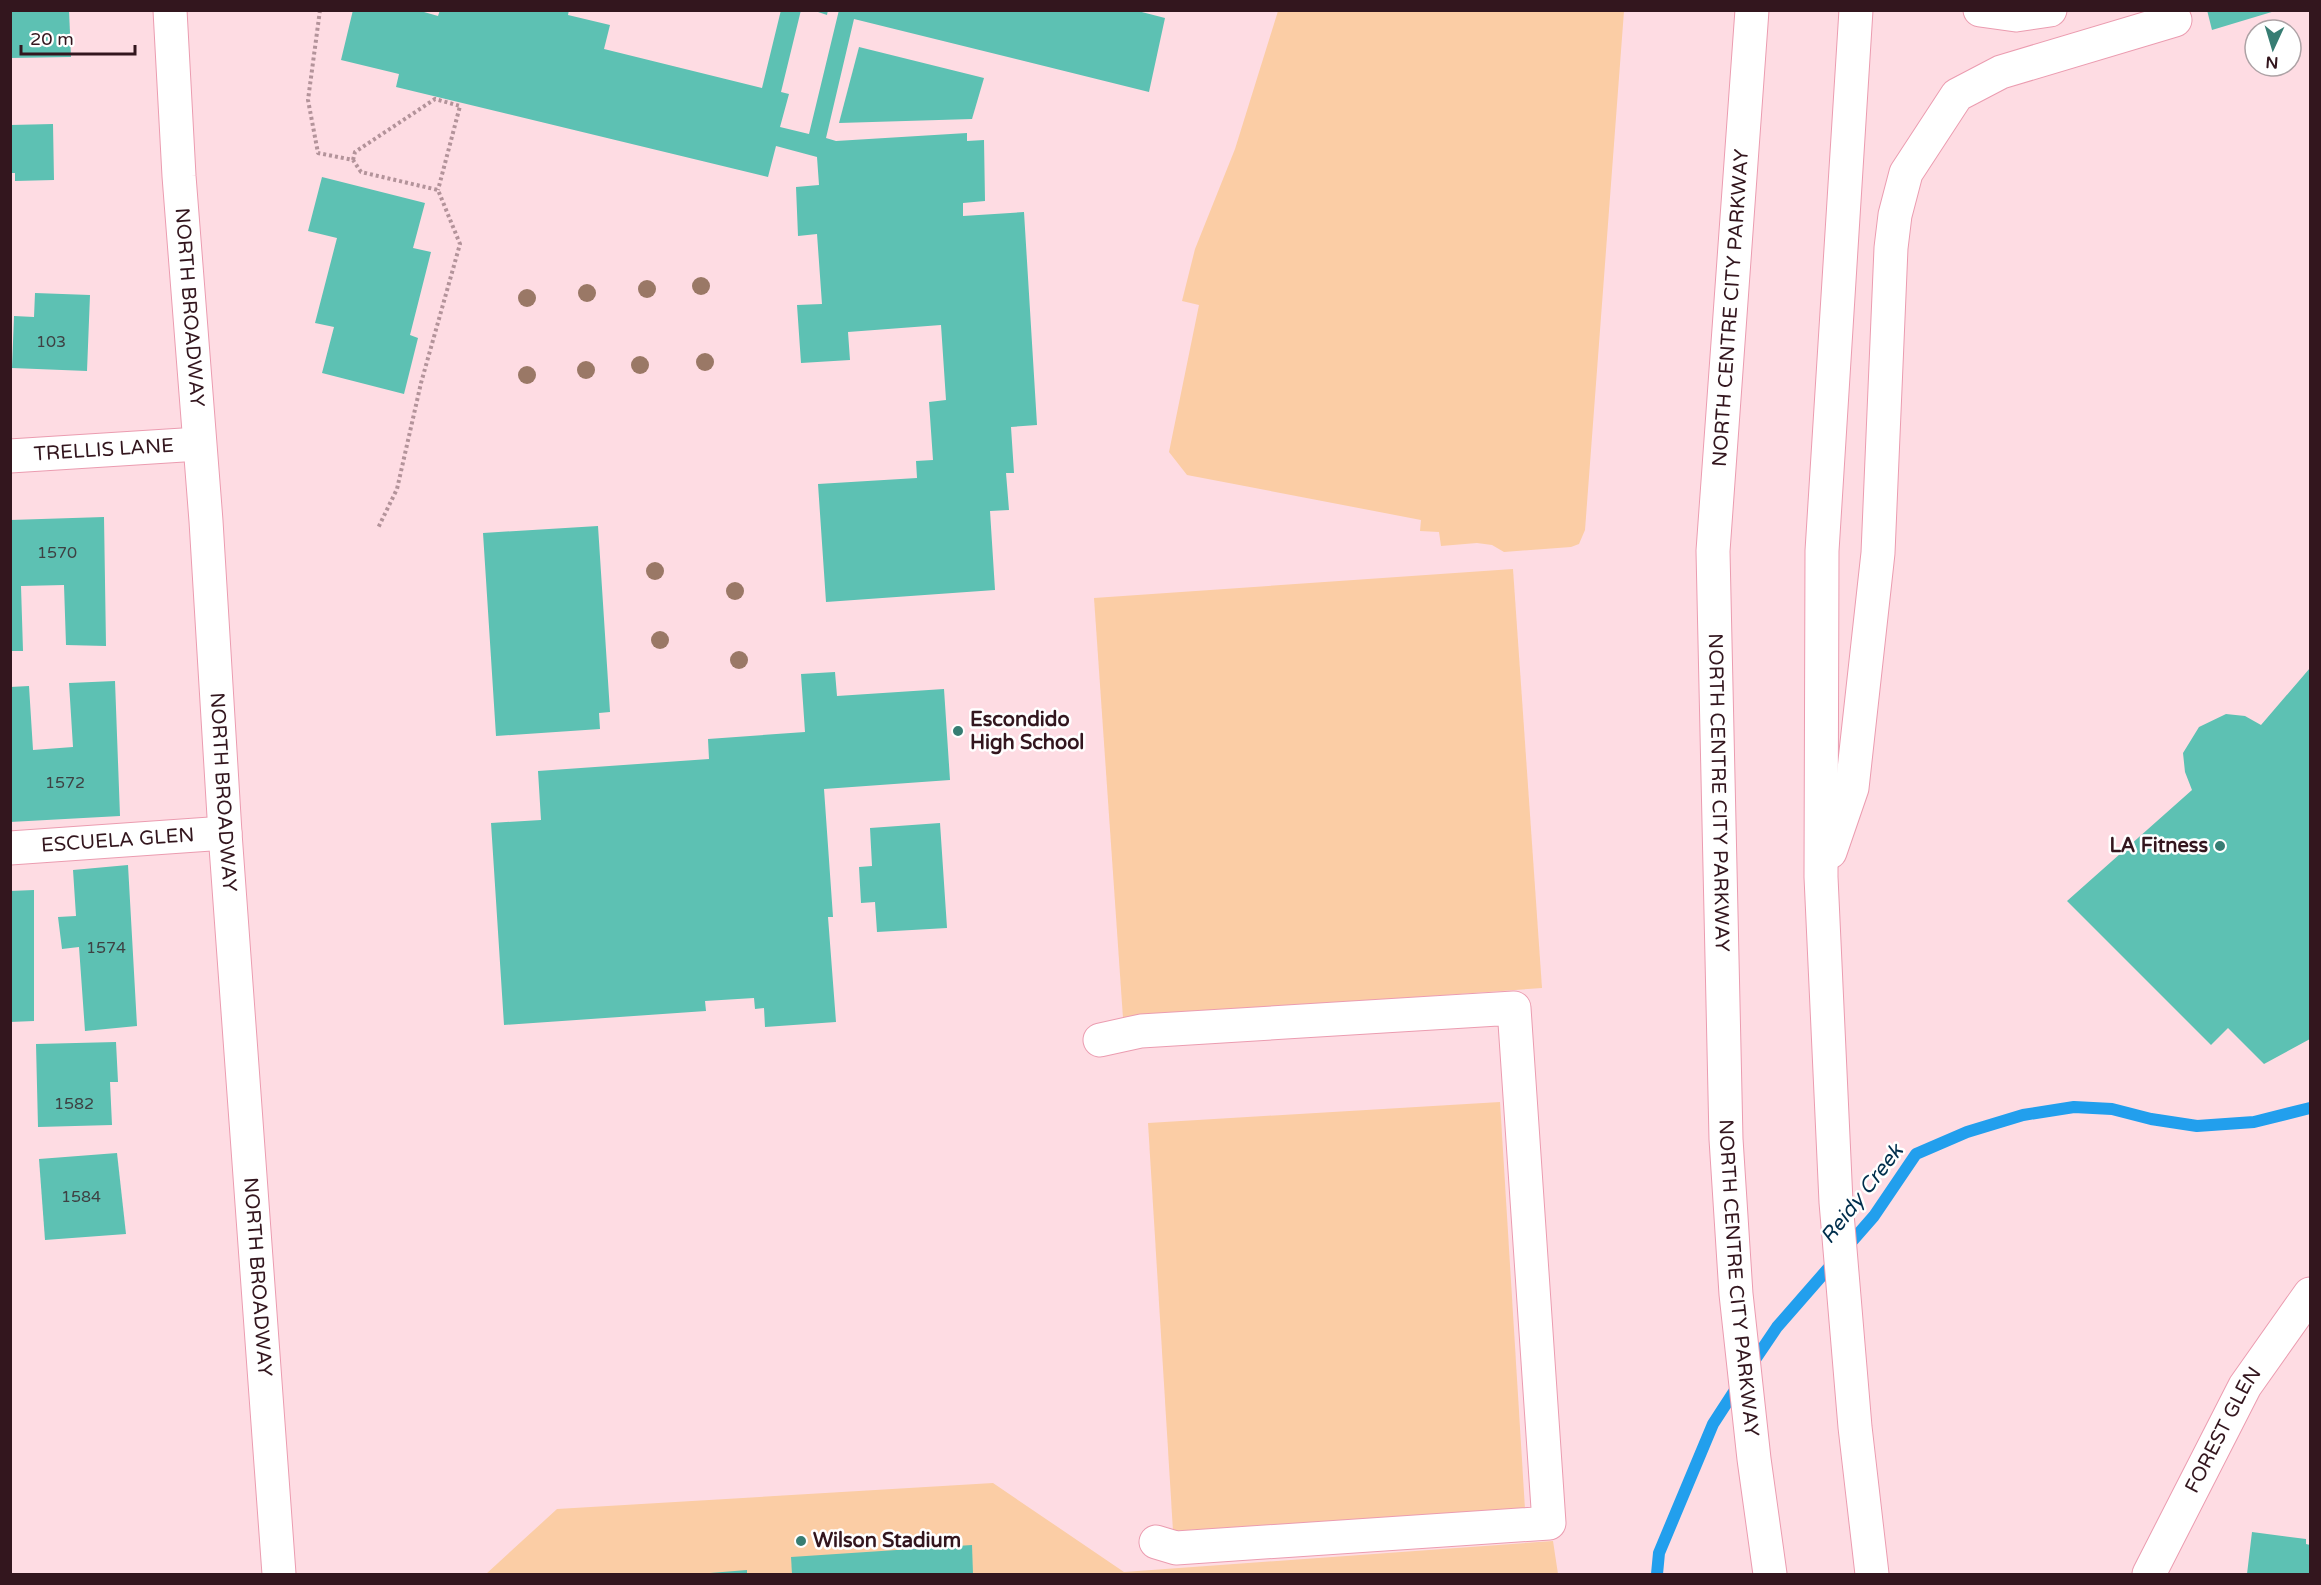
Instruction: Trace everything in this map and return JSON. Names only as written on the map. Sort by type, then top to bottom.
[{"type":"main road","name":"NORTH BROADWAY","points":[[170,10],[198,444],[206,521],[225,833],[279,1575]]},
{"type":"main road","name":"NORTH CENTRE CITY PARKWAY","points":[[1752,10],[1713,552],[1726,1139],[1736,1294],[1754,1459],[1770,1575]]},
{"type":"main road","points":[[1856,10],[1822,551],[1821,877],[1836,1202],[1854,1427],[1872,1575]]},
{"type":"main road","points":[[1980,10],[2016,15],[2050,10]]},
{"type":"main road","points":[[1821,877],[1852,788],[1878,554],[1891,248],[1895,215],[1906,173],[1957,95],[2001,72],[2175,20]]},
{"type":"main road","name":"TRELLIS LANE","points":[[10,456],[198,444]]},
{"type":"main road","name":"ESCUELA GLEN","points":[[10,848],[225,833]]},
{"type":"main road","points":[[1101,1040],[1141,1031],[1514,1008],[1549,1523],[1176,1548],[1155,1542]]},
{"type":"main road","name":"FOREST GLEN","points":[[2149,1575],[2245,1386],[2310,1294]]},
{"type":"path","points":[[320,10],[308,100],[318,153],[353,160],[361,172],[438,190]]},
{"type":"path","points":[[353,160],[355,152],[435,99],[460,106],[438,190],[460,244],[421,383],[397,489],[378,528]]},
{"type":"shaded area","points":[[1278,11],[1624,11],[1585,530],[1579,544],[1571,547],[1504,552],[1492,545],[1477,543],[1441,546],[1439,532],[1420,531],[1421,520],[1187,475],[1169,452],[1199,305],[1182,301],[1195,249],[1235,149]]},
{"type":"shaded area","points":[[1513,569],[1542,988],[1123,1018],[1094,598]]},
{"type":"shaded area","points":[[1500,1102],[1525,1509],[1173,1531],[1148,1123]]},
{"type":"shaded area","name":"Wilson Stadium","points":[[993,1483],[1124,1572],[1553,1541],[1558,1574],[486,1574],[557,1509]]},
{"type":"building","points":[[10,10],[69,10],[71,57],[10,58]]},
{"type":"building","points":[[353,10],[417,10],[438,16],[440,10],[569,10],[568,15],[610,25],[604,49],[762,88],[781,10],[801,10],[781,92],[789,94],[780,127],[809,134],[839,10],[1134,10],[1165,18],[1149,92],[854,19],[826,138],[836,141],[967,133],[967,141],[984,140],[985,201],[963,203],[963,216],[1024,212],[1037,425],[1011,427],[1014,473],[1006,473],[1009,510],[990,511],[995,590],[826,602],[818,484],[917,478],[916,461],[933,460],[929,402],[946,400],[941,325],[848,332],[850,360],[801,363],[797,305],[822,304],[817,234],[798,236],[796,187],[819,185],[817,157],[776,146],[768,177],[396,87],[399,74],[341,60]]},
{"type":"building","points":[[812,10],[828,10],[827,15]]},
{"type":"building","points":[[2207,10],[2275,10],[2252,18],[2243,18],[2243,21],[2212,30]]},
{"type":"building","points":[[859,47],[984,78],[972,119],[839,123]]},
{"type":"building","points":[[53,124],[54,180],[15,181],[15,173],[10,173],[10,125]]},
{"type":"building","points":[[322,177],[425,203],[413,248],[431,252],[410,335],[418,338],[404,394],[322,373],[334,327],[315,323],[337,238],[308,231]]},
{"type":"building","points":[[35,293],[90,295],[87,371],[12,368],[14,316],[34,317]]},
{"type":"building","points":[[104,517],[106,646],[66,645],[64,585],[21,586],[23,651],[10,651],[10,520]]},
{"type":"building","points":[[598,526],[610,712],[599,713],[600,729],[496,736],[483,533]]},
{"type":"building","name":"LA Fitness","points":[[2310,668],[2310,1039],[2264,1064],[2228,1028],[2211,1045],[2067,901],[2192,790],[2185,772],[2183,753],[2199,727],[2226,714],[2245,716],[2261,725]]},
{"type":"building","points":[[835,672],[837,696],[944,689],[950,780],[824,789],[833,917],[828,917],[836,1022],[765,1027],[764,1008],[755,1009],[754,998],[705,1001],[706,1011],[504,1025],[491,823],[541,820],[538,771],[709,759],[708,739],[805,732],[801,674]]},
{"type":"building","points":[[115,681],[120,816],[10,822],[10,687],[29,686],[33,750],[73,747],[69,683]]},
{"type":"building","points":[[940,823],[947,928],[877,932],[875,902],[861,903],[859,867],[872,866],[870,828]]},
{"type":"building","points":[[128,865],[137,1026],[85,1031],[79,947],[62,949],[58,917],[76,916],[73,870]]},
{"type":"building","points":[[34,890],[34,1021],[10,1022],[10,891]]},
{"type":"building","points":[[116,1042],[118,1082],[110,1082],[112,1125],[38,1127],[36,1044]]},
{"type":"building","points":[[117,1153],[126,1234],[45,1240],[39,1159]]},
{"type":"building","points":[[2252,1532],[2306,1539],[2306,1544],[2310,1545],[2310,1574],[2247,1574]]},
{"type":"building","points":[[972,1545],[973,1574],[792,1574],[791,1557]]},
{"type":"building","points":[[747,1570],[747,1574],[710,1574],[710,1573]]},
{"type":"waterway","name":"Reidy Creek","points":[[1750,1367],[1777,1327],[1874,1216],[1916,1154],[1967,1132],[2023,1115],[2074,1107],[2112,1109],[2151,1119],[2197,1126],[2254,1122],[2310,1108]]},
{"type":"waterway","name":"Reidy Creek","points":[[1657,1574],[1659,1553],[1713,1424],[1739,1384]]},
{"type":"place","name":"Escondido High School","points":[[958,731]]},
{"type":"place","name":"LA Fitness","points":[[2220,846]]},
{"type":"place","name":"Wilson Stadium","points":[[801,1541]]}]
